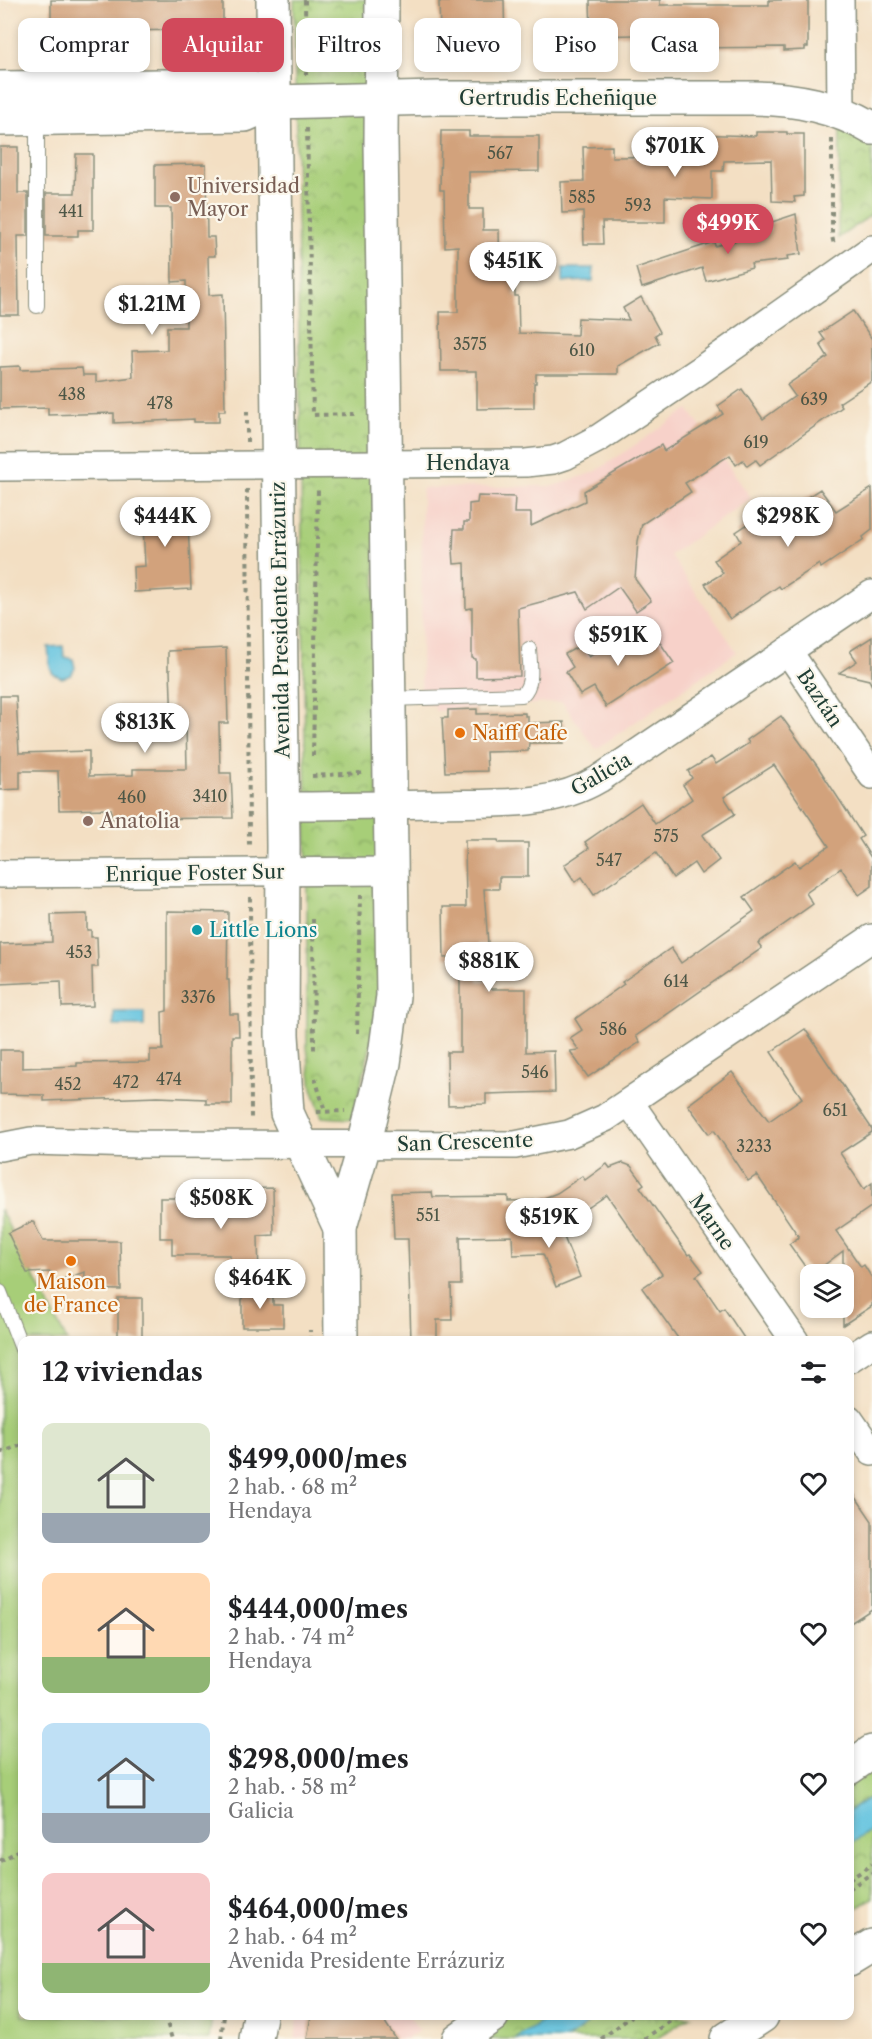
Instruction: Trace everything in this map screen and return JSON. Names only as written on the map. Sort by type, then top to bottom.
[{"type":"main road","name":"Avenida Presidente Errázuriz","points":[[273,0],[274,102],[263,464],[282,806],[282,1035],[287,1113],[340,1228]]},
{"type":"main road","name":"Avenida Presidente Errázuriz","points":[[341,1336],[340,1228],[364,1145],[384,1063],[393,996],[381,99],[382,0]]},
{"type":"main road","points":[[0,88],[245,85],[274,102]]},
{"type":"main road","name":"Gertrudis Echeñique","points":[[0,119],[245,115],[274,102],[307,101],[775,98],[797,101],[837,125],[872,128]]},
{"type":"main road","points":[[854,1765],[872,1752]]},
{"type":"main road","points":[[854,1957],[872,1946]]},
{"type":"main road","points":[[256,2039],[259,2020]]},
{"type":"main road","points":[[459,2039],[486,2020]]},
{"type":"main road","points":[[727,2039],[756,2020]]},
{"type":"street","points":[[837,125],[840,0]]},
{"type":"street","name":"Hendaya","points":[[0,467],[526,463],[553,460],[577,451],[699,371],[872,249]]},
{"type":"street","name":"Galicia","points":[[282,806],[523,801],[553,798],[583,789],[872,594]]},
{"type":"street","name":"Baztán","points":[[788,651],[872,775]]},
{"type":"street","name":"Enrique Foster Sur","points":[[0,874],[390,871]]},
{"type":"street","name":"San Crescente","points":[[0,1147],[31,1141],[364,1145],[515,1144],[542,1141],[588,1127],[630,1103],[872,938]]},
{"type":"street","name":"Marne","points":[[630,1103],[792,1336]]},
{"type":"street","points":[[854,1356],[872,1344]]},
{"type":"street","points":[[854,1426],[872,1452]]},
{"type":"lane","points":[[37,118],[37,306]]},
{"type":"lane","points":[[388,699],[522,695],[528,689],[530,678],[529,649]]},
{"type":"lane","points":[[0,1292],[18,1339]]},
{"type":"path","points":[[305,0],[305,18]]},
{"type":"path","points":[[306,72],[313,415],[355,414]]},
{"type":"path","points":[[835,249],[832,236],[837,125]]},
{"type":"path","points":[[247,406],[263,464],[250,872],[251,1144]]},
{"type":"path","points":[[312,776],[360,773]]},
{"type":"path","points":[[357,1041],[360,894]]},
{"type":"path","points":[[344,1111],[346,1102]]},
{"type":"path","points":[[310,1320],[310,1336]]},
{"type":"path","points":[[0,1453],[18,1446]]},
{"type":"path","points":[[0,1861],[18,1852]]},
{"type":"path","points":[[854,1877],[872,1864]]},
{"type":"path","points":[[854,1886],[872,1873]]},
{"type":"path","points":[[166,2020],[172,2039]]},
{"type":"path","points":[[220,2039],[223,2020]]},
{"type":"path","points":[[601,2039],[627,2020]]},
{"type":"path","points":[[644,2039],[672,2020]]},
{"type":"shaded area","points":[[688,409],[751,498],[670,555],[737,652],[596,749],[562,702],[435,711],[435,705],[421,705],[422,488],[553,486],[595,472]]},
{"type":"shaded area","points":[[297,2020],[412,2020],[419,2031],[406,2039],[295,2039]]},
{"type":"green space","points":[[294,0],[370,0],[370,18],[296,18],[296,72],[371,72],[379,986],[371,1044],[352,1119],[322,1117],[312,1088],[307,1047],[307,882]]},
{"type":"green space","points":[[840,126],[872,142],[872,214],[838,238]]},
{"type":"green space","points":[[0,1209],[64,1336],[18,1336],[18,2020],[211,2020],[209,2039],[0,2039]]},
{"type":"green space","points":[[872,1765],[872,1796],[854,1808],[854,1777]]},
{"type":"green space","points":[[872,1829],[872,1898],[854,1910],[854,1842]]},
{"type":"green space","points":[[493,2020],[544,2020],[516,2039],[468,2039]]},
{"type":"green space","points":[[593,2020],[685,2020],[656,2039],[567,2039]]},
{"type":"water","points":[[563,268],[594,268],[593,281],[563,282]]},
{"type":"water","points":[[63,646],[64,657],[73,659],[75,668],[71,675],[62,678],[53,674],[50,668],[48,647]]},
{"type":"water","points":[[114,1012],[144,1012],[144,1026],[114,1026]]},
{"type":"water","points":[[872,1796],[872,1829],[854,1842],[854,1808]]},
{"type":"water","points":[[544,2020],[593,2020],[567,2039],[516,2039]]},
{"type":"building","points":[[51,0],[223,0],[223,18],[162,18],[162,31],[150,31],[150,18],[51,18]]},
{"type":"building","points":[[448,0],[504,0],[504,18],[440,18],[439,2],[448,2]]},
{"type":"building","points":[[590,0],[660,0],[660,5],[769,5],[769,0],[808,0],[808,47],[805,47],[805,50],[784,51],[784,47],[719,48],[719,18],[630,18],[630,35],[618,35],[618,18],[590,18]]},
{"type":"building","points":[[441,131],[469,131],[469,136],[539,136],[539,171],[469,172],[469,209],[483,209],[483,230],[499,230],[500,277],[515,277],[519,333],[577,335],[578,318],[629,320],[623,308],[641,297],[660,332],[655,335],[659,343],[618,366],[618,374],[536,374],[534,408],[477,409],[477,371],[441,371],[440,312],[458,312],[458,246],[445,247],[444,190],[440,190]]},
{"type":"building","points":[[756,132],[804,134],[804,196],[794,197],[795,202],[772,201],[771,160],[724,161],[723,171],[712,171],[712,199],[665,197],[665,222],[602,222],[603,244],[584,244],[583,212],[562,213],[561,182],[584,181],[583,147],[612,146],[612,157],[690,156],[691,134],[756,136]]},
{"type":"building","points":[[0,147],[18,147],[18,193],[28,193],[28,236],[18,236],[19,315],[0,315]]},
{"type":"building","points":[[76,154],[93,154],[93,230],[78,230],[78,236],[46,236],[46,193],[75,193]]},
{"type":"building","points":[[206,164],[207,237],[214,237],[215,256],[208,256],[209,295],[223,294],[225,411],[219,411],[219,422],[194,422],[194,419],[114,423],[114,413],[48,415],[48,408],[0,409],[0,367],[20,366],[20,370],[82,368],[83,375],[96,375],[96,382],[133,377],[132,351],[167,350],[167,327],[186,327],[186,281],[172,282],[171,208],[155,208],[155,165]]},
{"type":"building","points":[[796,214],[801,254],[787,256],[788,260],[751,264],[752,268],[706,281],[702,268],[642,288],[636,268],[714,242],[715,246],[770,231],[769,223]]},
{"type":"building","points":[[853,311],[872,339],[872,381],[839,403],[842,407],[760,465],[756,460],[747,466],[743,460],[736,465],[730,455],[685,483],[691,492],[642,524],[638,541],[635,579],[651,601],[636,611],[619,587],[587,609],[578,592],[518,608],[520,676],[476,677],[476,659],[472,658],[472,608],[466,609],[465,563],[454,564],[453,549],[454,529],[464,529],[464,522],[469,522],[469,504],[477,503],[478,496],[515,497],[514,513],[531,513],[531,526],[585,501],[584,491],[661,445],[664,451],[723,414],[718,406],[742,389],[763,419],[795,396],[787,385],[828,357],[820,344],[825,340],[820,333]]},
{"type":"building","points":[[872,488],[872,530],[863,537],[864,539],[821,568],[819,564],[781,589],[779,586],[730,619],[705,584],[723,573],[714,560],[741,541],[736,532],[766,512],[772,520],[820,489],[836,511]]},
{"type":"building","points":[[187,501],[191,589],[134,592],[133,567],[145,566],[142,503]]},
{"type":"building","points":[[650,628],[674,663],[606,707],[594,687],[580,695],[566,672],[573,667],[565,654],[581,645],[589,657],[608,645],[614,655]]},
{"type":"building","points":[[872,637],[872,686],[869,680],[839,673],[857,661],[850,651]]},
{"type":"building","points":[[226,648],[228,723],[219,723],[220,773],[231,773],[233,818],[111,819],[111,809],[59,810],[58,771],[20,771],[20,789],[0,790],[0,696],[16,696],[19,753],[89,751],[89,776],[133,775],[133,769],[187,769],[186,724],[172,724],[168,651]]},
{"type":"building","points":[[477,709],[477,714],[525,713],[525,716],[528,716],[528,723],[564,722],[564,743],[529,743],[528,751],[486,752],[487,771],[445,772],[442,718],[448,718],[448,710]]},
{"type":"building","points":[[781,716],[863,836],[859,839],[872,859],[872,886],[859,895],[841,868],[806,893],[813,904],[758,943],[762,948],[636,1036],[640,1042],[588,1077],[570,1051],[579,1050],[570,1038],[582,1030],[575,1019],[624,984],[622,982],[671,948],[681,963],[754,911],[744,897],[795,861],[799,867],[829,846],[774,765],[724,797],[735,814],[702,835],[719,860],[701,874],[694,863],[673,878],[656,853],[594,895],[582,877],[575,882],[564,865],[589,848],[585,842],[641,803],[655,824],[692,799],[683,785],[692,778],[688,771],[711,757],[716,764],[749,743],[747,740]]},
{"type":"building","points":[[465,840],[528,843],[528,877],[499,877],[499,889],[484,889],[488,944],[478,944],[478,981],[489,981],[489,989],[526,989],[526,1052],[554,1051],[555,1092],[486,1094],[486,1104],[448,1105],[447,1052],[460,1052],[460,957],[444,958],[443,907],[466,907]]},
{"type":"building","points":[[167,911],[228,912],[227,980],[229,980],[230,1014],[238,1014],[239,1036],[232,1036],[232,1104],[206,1104],[206,1099],[158,1097],[44,1101],[44,1095],[0,1094],[0,1050],[22,1050],[22,1068],[77,1066],[77,1063],[150,1062],[150,1050],[163,1050],[162,1012],[167,1011]]},
{"type":"building","points":[[87,914],[87,930],[91,930],[91,937],[97,937],[98,967],[92,967],[93,1006],[62,1007],[61,981],[0,984],[0,944],[52,942],[51,915]]},
{"type":"building","points":[[805,1029],[872,1129],[872,1132],[840,1153],[864,1189],[872,1183],[872,1206],[836,1231],[861,1267],[864,1265],[872,1278],[872,1306],[854,1318],[854,1264],[843,1264],[843,1251],[826,1264],[803,1264],[789,1244],[799,1237],[757,1175],[748,1181],[714,1130],[709,1134],[688,1105],[732,1072],[769,1121],[802,1098],[771,1052]]},
{"type":"building","points":[[623,1163],[631,1166],[644,1184],[640,1187],[688,1255],[690,1254],[703,1271],[696,1276],[720,1311],[724,1308],[743,1336],[676,1336],[642,1288],[662,1274],[607,1195],[560,1227],[580,1277],[556,1287],[543,1254],[513,1255],[512,1236],[460,1237],[461,1285],[451,1285],[452,1320],[437,1320],[437,1336],[411,1336],[408,1239],[394,1239],[392,1193],[432,1192],[433,1197],[508,1196],[508,1201],[539,1200],[557,1193],[582,1176],[585,1180],[607,1164],[610,1168]]},
{"type":"building","points":[[273,1188],[274,1235],[258,1236],[259,1281],[230,1282],[230,1255],[172,1255],[172,1238],[160,1238],[160,1198],[202,1198],[202,1208],[238,1208],[240,1189]]},
{"type":"building","name":"Maison de France","points":[[33,1221],[43,1241],[120,1241],[121,1290],[84,1289],[85,1272],[53,1282],[51,1272],[27,1273],[8,1233]]},
{"type":"building","points":[[242,1290],[265,1290],[265,1297],[273,1296],[273,1305],[283,1305],[283,1327],[242,1327]]},
{"type":"building","points":[[118,1298],[142,1298],[142,1336],[118,1336]]},
{"type":"building","points":[[843,1318],[854,1318],[843,1325]]},
{"type":"building","points":[[854,1494],[872,1521],[872,1609],[854,1621]]},
{"type":"building","points":[[310,2020],[384,2020],[396,2039],[307,2039]]},
{"type":"place","name":"Universidad Mayor","points":[[175,197]]},
{"type":"place","name":"Naiff Cafe","points":[[460,733]]},
{"type":"place","name":"Anatolia","points":[[88,821]]},
{"type":"place","name":"Little Lions","points":[[197,930]]},
{"type":"place","name":"Maison de France","points":[[71,1261]]}]
